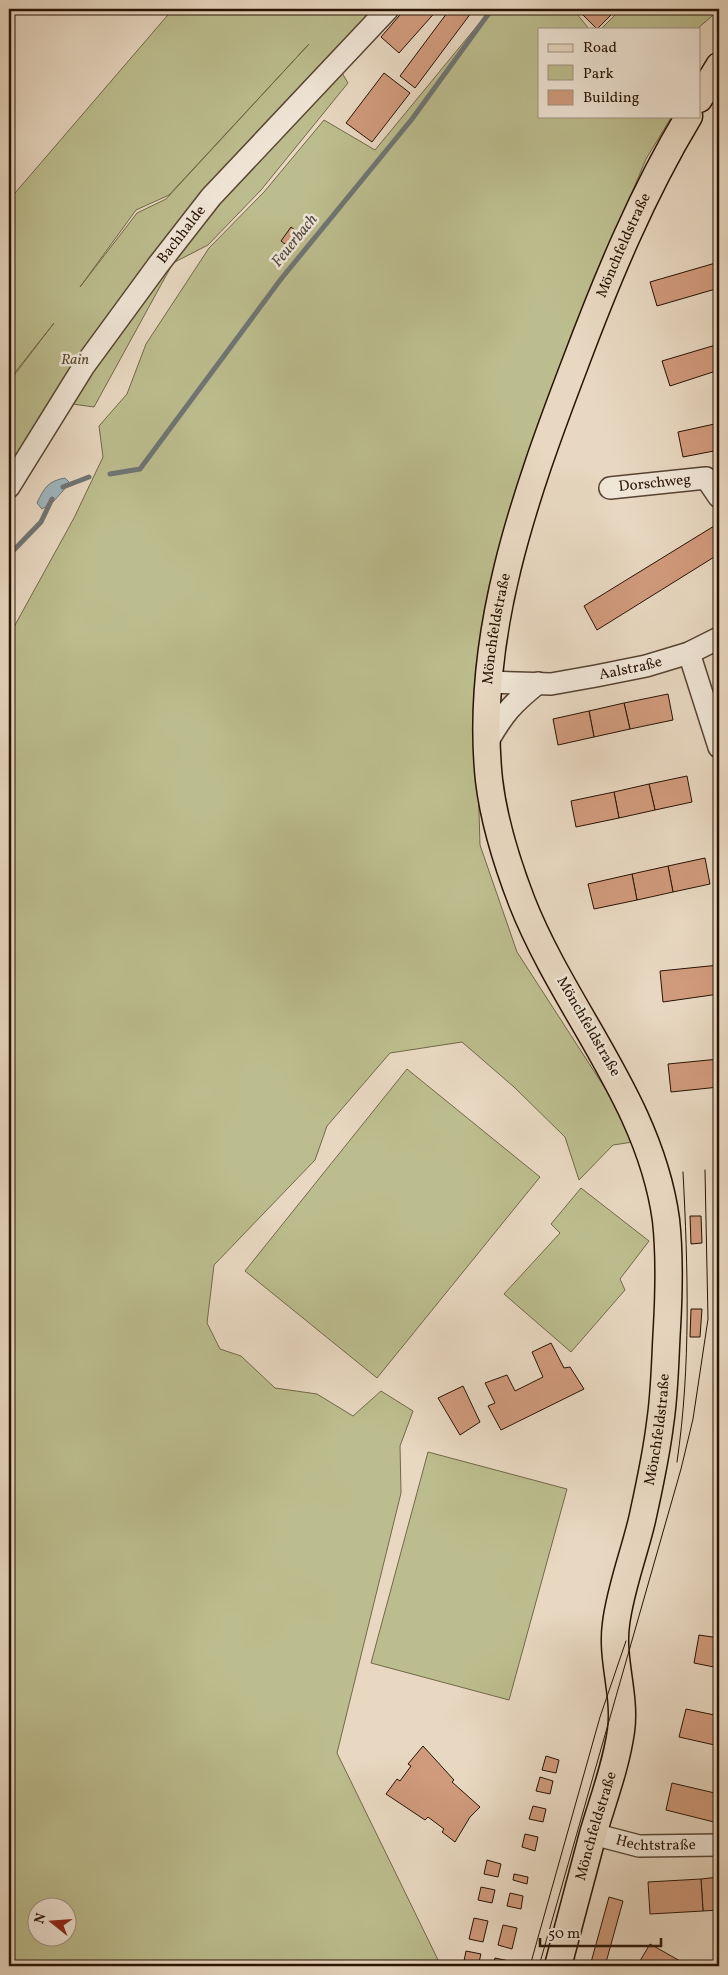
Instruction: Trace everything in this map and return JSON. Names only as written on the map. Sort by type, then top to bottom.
[{"type":"main road","points":[[700,97],[719,66]]},
{"type":"main road","name":"Mönchfeldstraße","points":[[558,1966],[593,1834],[617,1753],[622,1724],[622,1702],[615,1645],[616,1625],[638,1538],[661,1421],[669,1287],[668,1247],[666,1218],[661,1192],[646,1139],[621,1086],[553,966],[529,918],[498,833],[489,780],[488,682],[498,612],[536,468],[602,292],[654,178],[688,118]]},
{"type":"street","name":"Bachhalde","points":[[9,486],[84,366],[211,197],[388,9]]},
{"type":"street","name":"Dorschweg","points":[[610,488],[706,478],[719,497]]},
{"type":"street","name":"Aalstraße","points":[[488,682],[551,684],[646,666],[688,653],[719,638]]},
{"type":"street","points":[[688,653],[719,747]]},
{"type":"street","points":[[488,741],[502,716],[515,701],[538,683]]},
{"type":"street","name":"Hechtstraße","points":[[593,1834],[639,1846],[719,1845]]},
{"type":"green space","name":"Rain","points":[[173,9],[380,9],[332,56],[348,83],[261,190],[208,245],[173,263],[94,407],[51,401],[9,474],[9,382],[54,323],[9,380],[9,200]],"holes":[[[309,44],[166,199],[137,213],[80,287],[136,210],[169,195]]]},
{"type":"green space","points":[[491,9],[573,9],[588,28],[538,28],[538,118],[671,118],[646,159],[620,221],[494,575],[475,680],[480,845],[517,952],[612,1099],[633,1142],[613,1145],[579,1180],[565,1137],[514,1087],[462,1042],[390,1053],[327,1126],[315,1160],[214,1265],[207,1323],[220,1349],[241,1356],[275,1388],[317,1394],[353,1416],[381,1391],[413,1411],[400,1446],[401,1493],[337,1753],[441,1966],[9,1966],[9,636],[74,518],[103,457],[99,426],[127,394],[146,344],[209,248],[264,192],[324,120],[375,150]]},
{"type":"green space","points":[[621,9],[719,9],[698,28],[602,28]]},
{"type":"green space","points":[[407,1069],[540,1177],[377,1378],[245,1271]]},
{"type":"green space","points":[[581,1188],[649,1241],[620,1279],[625,1290],[571,1352],[504,1294],[560,1233],[551,1224]]},
{"type":"green space","points":[[428,1452],[567,1489],[509,1700],[371,1663]]},
{"type":"water","points":[[65,478],[70,483],[53,502],[42,509],[37,503],[44,489],[54,481]]},
{"type":"building","points":[[405,9],[438,9],[399,53],[381,37]]},
{"type":"building","points":[[450,9],[474,9],[415,88],[400,76]]},
{"type":"building","points":[[577,9],[617,9],[598,28]]},
{"type":"building","points":[[384,73],[410,93],[372,142],[346,123]]},
{"type":"building","points":[[291,227],[300,234],[289,247],[281,241]]},
{"type":"building","points":[[719,262],[719,288],[657,306],[650,282]]},
{"type":"building","points":[[719,344],[719,370],[670,386],[662,361]]},
{"type":"building","points":[[719,423],[719,450],[683,457],[678,432]]},
{"type":"building","points":[[719,523],[719,554],[597,630],[584,606]]},
{"type":"building","points":[[668,694],[673,720],[630,729],[624,703]]},
{"type":"building","points":[[624,703],[630,729],[594,737],[589,711]]},
{"type":"building","points":[[589,711],[594,737],[558,745],[553,719]]},
{"type":"building","points":[[687,776],[692,802],[655,810],[649,784]]},
{"type":"building","points":[[649,784],[655,810],[619,818],[614,792]]},
{"type":"building","points":[[614,792],[619,818],[576,827],[571,801]]},
{"type":"building","points":[[705,858],[710,884],[673,892],[668,866]]},
{"type":"building","points":[[668,866],[673,892],[637,900],[632,874]]},
{"type":"building","points":[[632,874],[637,900],[594,909],[588,884]]},
{"type":"building","points":[[719,965],[719,994],[663,1002],[660,971]]},
{"type":"building","points":[[719,1059],[719,1087],[671,1092],[668,1064]]},
{"type":"building","points":[[690,1216],[701,1216],[702,1243],[691,1244]]},
{"type":"building","points":[[691,1309],[702,1309],[700,1337],[690,1337]]},
{"type":"building","points":[[551,1343],[564,1368],[570,1367],[584,1389],[501,1430],[488,1406],[495,1403],[485,1383],[507,1375],[515,1391],[543,1377],[532,1352]]},
{"type":"building","points":[[463,1386],[480,1422],[460,1435],[438,1398]]},
{"type":"building","points":[[699,1635],[719,1638],[719,1668],[694,1663]]},
{"type":"building","points":[[686,1709],[719,1716],[719,1746],[679,1737]]},
{"type":"building","points":[[423,1746],[454,1780],[452,1782],[480,1807],[470,1817],[455,1842],[442,1832],[444,1829],[428,1817],[425,1820],[386,1794],[397,1779],[400,1781],[411,1766],[408,1764]]},
{"type":"building","points":[[546,1756],[559,1760],[556,1773],[542,1770]]},
{"type":"building","points":[[540,1777],[553,1781],[550,1794],[536,1791]]},
{"type":"building","points":[[672,1783],[719,1794],[718,1823],[666,1810]]},
{"type":"building","points":[[533,1806],[546,1809],[543,1822],[529,1819]]},
{"type":"building","points":[[525,1834],[538,1837],[535,1851],[522,1847]]},
{"type":"building","points":[[487,1860],[501,1864],[498,1877],[484,1874]]},
{"type":"building","points":[[514,1874],[528,1877],[527,1884],[513,1880]]},
{"type":"building","points":[[719,1877],[719,1910],[703,1911],[701,1879]]},
{"type":"building","points":[[701,1879],[703,1911],[650,1914],[648,1882]]},
{"type":"building","points":[[481,1887],[495,1890],[492,1903],[478,1900]]},
{"type":"building","points":[[510,1893],[523,1896],[521,1909],[507,1906]]},
{"type":"building","points":[[609,1897],[623,1901],[605,1966],[590,1966]]},
{"type":"building","points":[[474,1918],[488,1921],[483,1942],[469,1939]]},
{"type":"building","points":[[503,1925],[517,1928],[512,1949],[498,1945]]},
{"type":"building","points":[[650,1944],[673,1957],[689,1966],[637,1966]]},
{"type":"building","points":[[466,1951],[481,1954],[478,1966],[463,1966]]},
{"type":"building","points":[[495,1958],[509,1961],[508,1966],[493,1966]]},
{"type":"waterway","name":"Feuerbach","points":[[110,474],[140,469],[281,279],[412,119],[492,9]]},
{"type":"waterway","name":"Feuerbach","points":[[63,487],[89,477]]},
{"type":"waterway","name":"Feuerbach","points":[[9,555],[41,522],[52,499]]},
{"type":"tram line","points":[[539,1966],[681,1469],[693,1419],[708,1319],[705,1170]]},
{"type":"tram line","points":[[677,1462],[685,1390],[687,1317],[683,1172]]},
{"type":"tram line","points":[[530,1966],[600,1717],[626,1641]]}]
